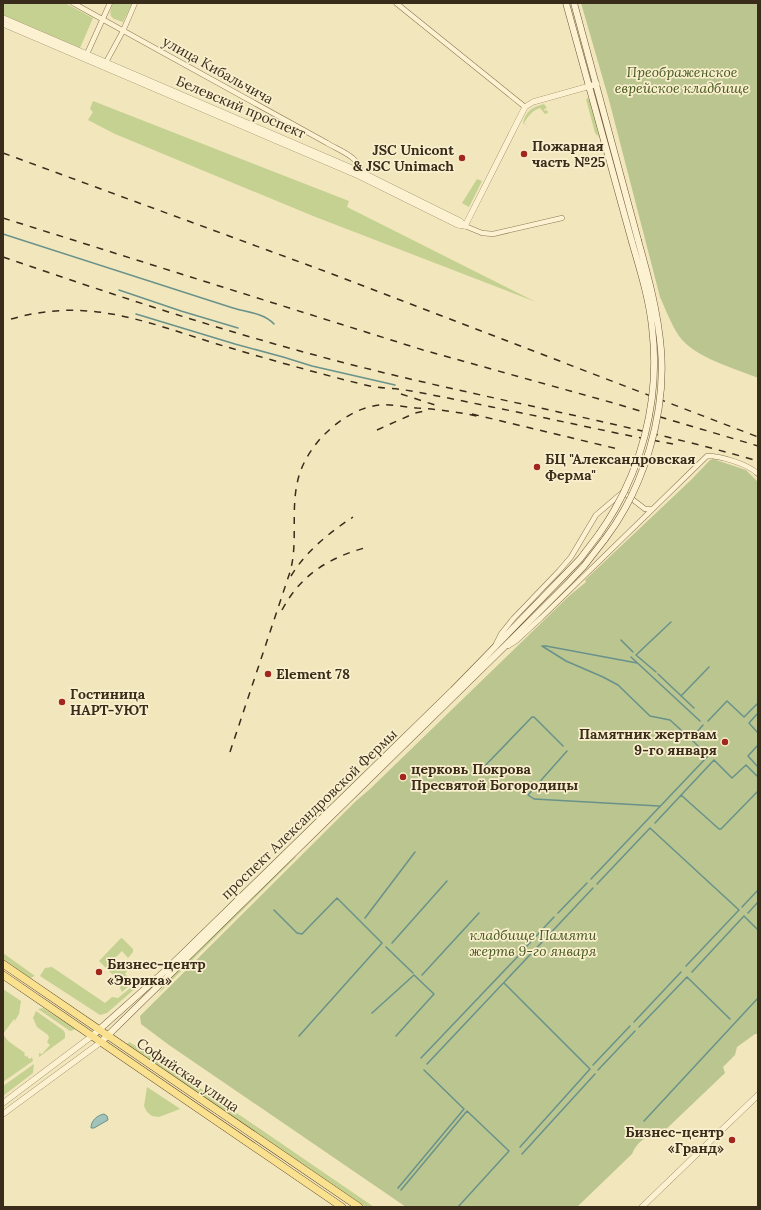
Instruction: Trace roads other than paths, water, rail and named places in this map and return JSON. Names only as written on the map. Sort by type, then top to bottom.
[{"type":"main road","points":[[566,3],[622,207],[635,241]]},
{"type":"main road","points":[[574,3],[630,205],[635,241]]},
{"type":"main road","name":"проспект Александровской Фермы","points":[[92,1036],[166,970],[492,651],[580,559],[599,534],[616,508],[636,467],[647,427],[652,397],[654,352],[652,326],[635,241]]},
{"type":"main road","name":"проспект Александровской Фермы","points":[[101,1042],[501,650],[584,566],[605,539],[625,507],[641,473],[650,448],[659,402],[661,357],[658,325],[652,290],[635,241]]},
{"type":"main road","name":"Софийская улица","points":[[3,964],[359,1207]]},
{"type":"main road","name":"Софийская улица","points":[[3,975],[342,1207]]},
{"type":"street","name":"улица Кибальчича","points":[[73,3],[355,159],[359,165],[360,174]]},
{"type":"street","points":[[86,57],[110,3]]},
{"type":"street","points":[[105,65],[123,31],[135,3]]},
{"type":"street","points":[[396,3],[525,107]]},
{"type":"street","name":"Белевский проспект","points":[[3,18],[86,57]]},
{"type":"street","name":"Белевский проспект","points":[[3,24],[86,57],[360,174],[460,221],[465,226],[482,234],[493,234],[562,218]]},
{"type":"street","points":[[465,226],[525,107],[533,102],[597,84]]},
{"type":"street","points":[[501,650],[516,641],[531,628],[707,456],[750,467],[758,474]]},
{"type":"street","points":[[492,651],[501,634],[513,619],[559,572],[571,557],[593,519],[607,505],[623,492],[641,507],[645,509],[654,508]]},
{"type":"street","points":[[639,523],[642,515],[641,507]]},
{"type":"street","points":[[3,1103],[92,1036]]},
{"type":"street","points":[[3,1114],[101,1042]]},
{"type":"street","points":[[642,1207],[758,1095]]},
{"type":"water","points":[[104,1114],[107,1116],[108,1120],[94,1128],[91,1128],[95,1118]]},
{"type":"waterway","points":[[3,234],[233,308],[255,313],[265,317],[274,324]]},
{"type":"waterway","points":[[119,290],[238,328]]},
{"type":"waterway","points":[[136,314],[312,366],[395,385]]},
{"type":"waterway","points":[[656,672],[636,655],[671,622]]},
{"type":"waterway","points":[[621,640],[633,652]]},
{"type":"waterway","points":[[542,646],[566,661],[618,685],[650,716],[670,720],[691,739]]},
{"type":"waterway","points":[[542,646],[637,663]]},
{"type":"waterway","points":[[631,657],[700,721]]},
{"type":"waterway","points":[[681,696],[709,667]]},
{"type":"waterway","points":[[658,674],[694,708]]},
{"type":"waterway","points":[[708,721],[727,701],[744,717],[758,703]]},
{"type":"waterway","points":[[758,713],[749,723],[758,733]]},
{"type":"waterway","points":[[479,772],[532,717],[534,717],[563,746]]},
{"type":"waterway","points":[[591,879],[708,756],[691,739],[703,725]]},
{"type":"waterway","points":[[758,745],[748,756],[758,767]]},
{"type":"waterway","points":[[567,751],[528,795],[534,799],[659,806]]},
{"type":"waterway","points":[[655,823],[714,760],[732,778],[746,765],[758,777]]},
{"type":"waterway","points":[[681,795],[719,829],[721,829],[758,791]]},
{"type":"waterway","points":[[597,884],[650,828],[739,910],[686,966]]},
{"type":"waterway","points":[[365,918],[415,852]]},
{"type":"waterway","points":[[392,943],[447,881]]},
{"type":"waterway","points":[[558,913],[587,883]]},
{"type":"waterway","points":[[427,1064],[593,888]]},
{"type":"waterway","points":[[742,907],[758,890]]},
{"type":"waterway","points":[[274,910],[297,933],[302,934],[337,898],[382,943],[299,1036]]},
{"type":"waterway","points":[[748,913],[758,902]]},
{"type":"waterway","points":[[422,975],[479,913]]},
{"type":"waterway","points":[[692,972],[744,916],[758,930]]},
{"type":"waterway","points":[[526,947],[554,917]]},
{"type":"waterway","points":[[386,947],[413,973]]},
{"type":"waterway","points":[[421,1058],[523,951]]},
{"type":"waterway","points":[[634,1022],[681,972]]},
{"type":"waterway","points":[[372,1013],[414,975],[434,994],[396,1036]]},
{"type":"waterway","points":[[639,1027],[687,977],[730,1019]]},
{"type":"waterway","points":[[504,983],[590,1069],[520,1147]]},
{"type":"waterway","points":[[644,1121],[758,998]]},
{"type":"waterway","points":[[593,1065],[630,1026]]},
{"type":"waterway","points":[[598,1070],[635,1031]]},
{"type":"waterway","points":[[398,1188],[464,1109],[424,1070]]},
{"type":"waterway","points":[[522,1154],[595,1074]]},
{"type":"waterway","points":[[401,1190],[467,1111],[509,1151],[458,1207]]},
{"type":"railway","points":[[3,153],[327,272],[758,437]]},
{"type":"railway","points":[[3,218],[423,350],[617,404],[758,446]]},
{"type":"railway","points":[[3,257],[174,314],[349,364],[400,377],[656,434],[758,461]]},
{"type":"railway","points":[[11,319],[39,313],[65,310],[91,311],[115,315],[140,320],[289,365],[367,385],[438,396],[673,444]]},
{"type":"railway","points":[[401,394],[435,405]]},
{"type":"railway","points":[[230,752],[290,572],[294,551],[294,506],[298,478],[309,454],[316,444],[326,433],[347,416],[371,406],[394,405],[477,416]]},
{"type":"railway","points":[[377,430],[415,413],[425,411]]},
{"type":"railway","points":[[472,414],[618,449]]},
{"type":"railway","points":[[291,576],[304,558],[319,543],[335,529],[353,517]]},
{"type":"railway","points":[[282,610],[298,586],[318,569],[341,556],[368,547]]},
{"type":"place","name":"Пожарная часть №25","points":[[524,154]]},
{"type":"place","name":"JSC Unicont & JSC Unimach","points":[[462,158]]},
{"type":"place","name":"БЦ \"Александровская Ферма\"","points":[[537,467]]},
{"type":"place","name":"Element 78","points":[[268,674]]},
{"type":"place","name":"Гостиница НАРТ-УЮТ","points":[[62,702]]},
{"type":"place","name":"Памятник жертвам 9-го января","points":[[725,742]]},
{"type":"place","name":"церковь Покрова Пресвятой Богородицы","points":[[403,777]]},
{"type":"place","name":"Бизнес-центр «Эврика»","points":[[99,972]]},
{"type":"place","name":"Бизнес-центр «Гранд»","points":[[732,1140]]},
{"type":"park label","name":"Преображенское еврейское кладбище","points":[[682,80]]},
{"type":"park label","name":"кладбище Памяти жертв 9-го января","points":[[533,944]]}]
